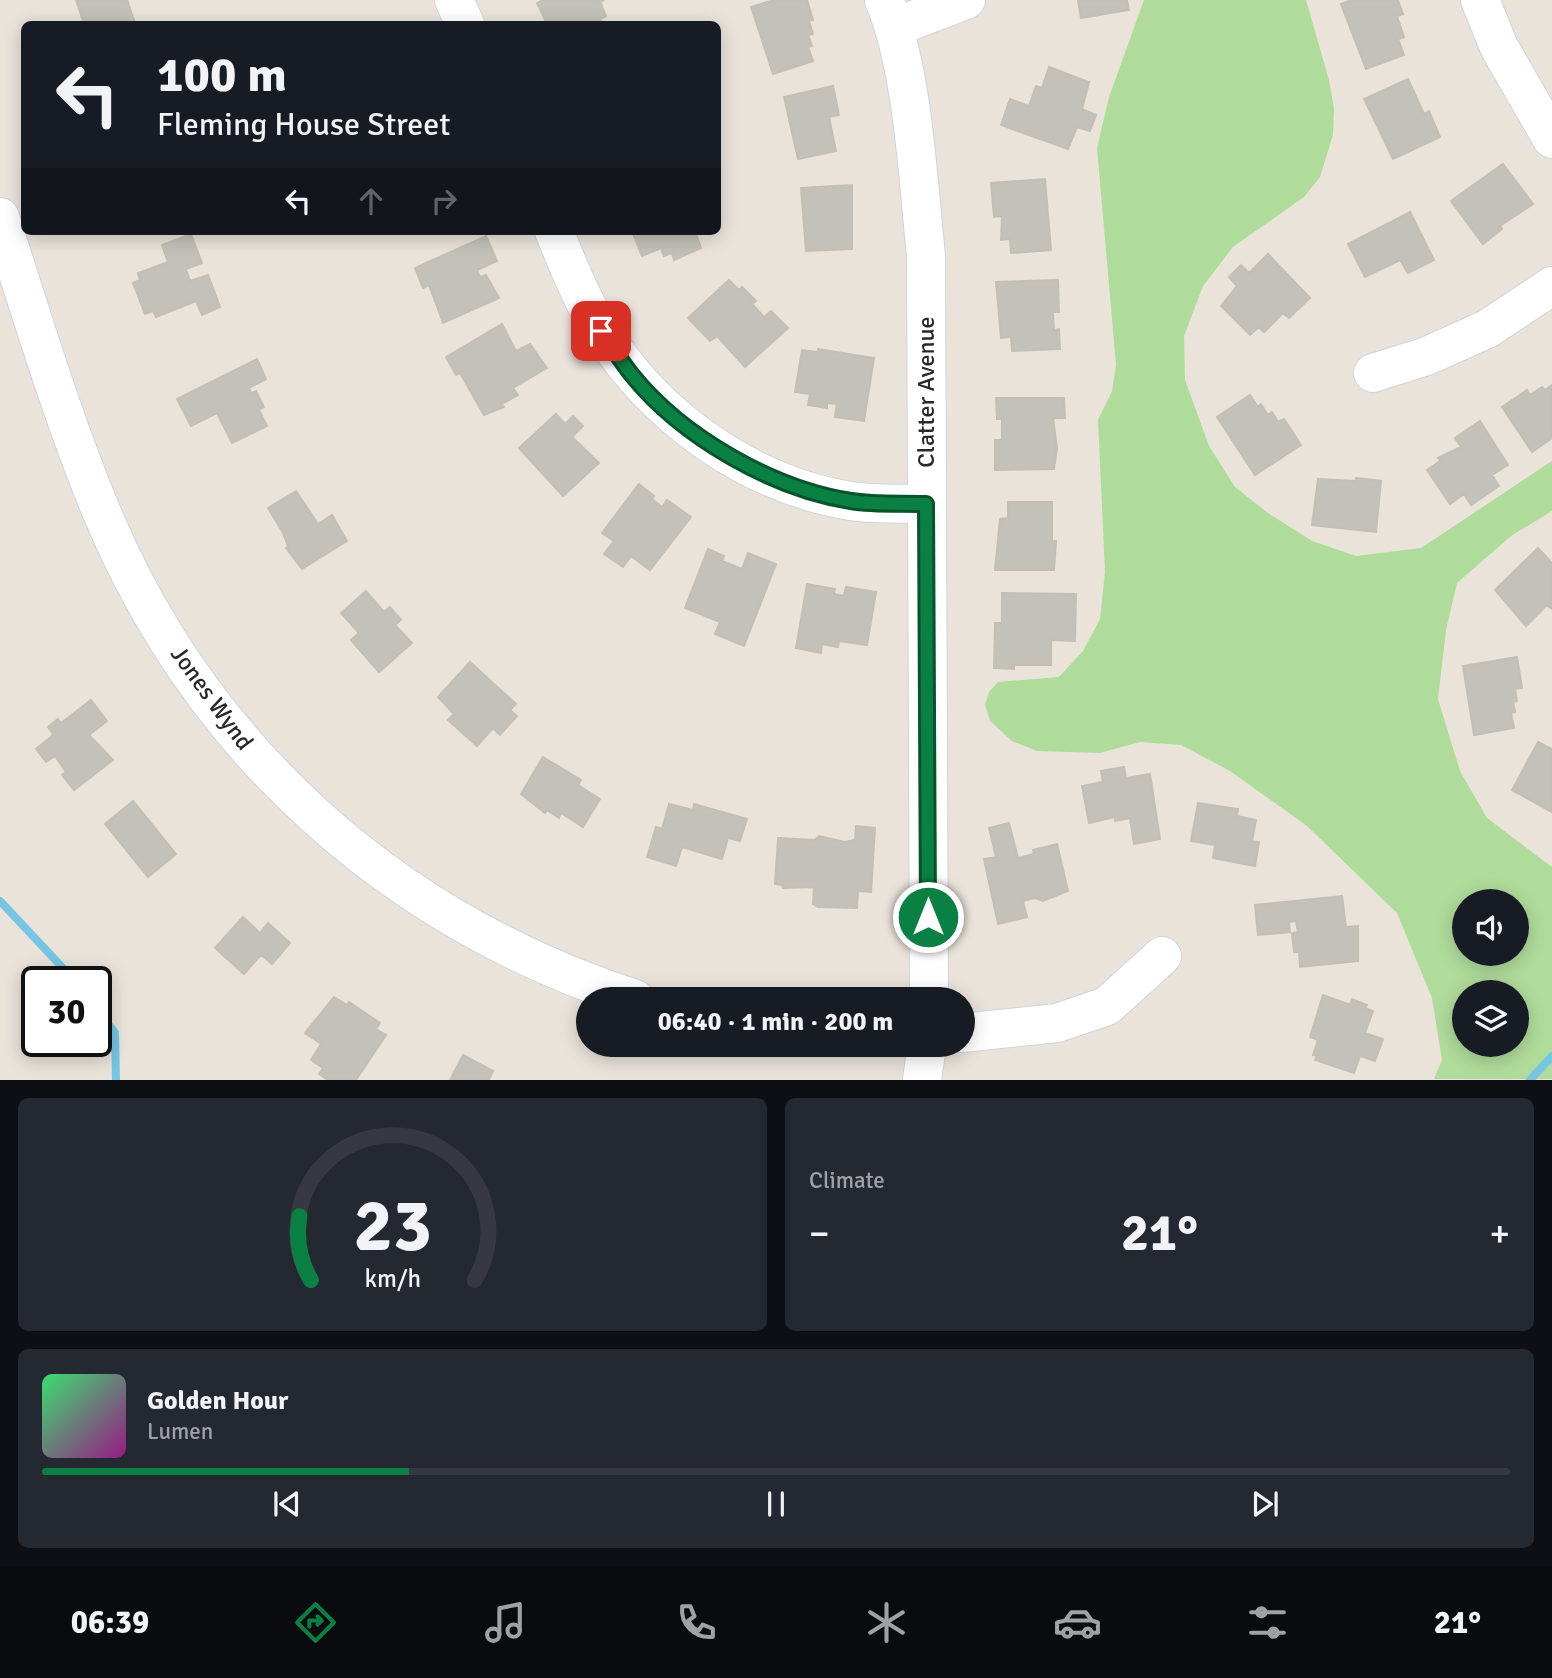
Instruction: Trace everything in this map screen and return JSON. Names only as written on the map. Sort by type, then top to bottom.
[{"type":"street","points":[[454,0],[464,21]]},
{"type":"street","points":[[889,13],[966,0]]},
{"type":"street","points":[[1480,0],[1499,47],[1552,139]]},
{"type":"street","name":"Clatter Avenue","points":[[889,13],[913,136],[926,256],[929,987]]},
{"type":"street","name":"Jones Wynd","points":[[0,217],[58,399],[103,515],[190,676],[251,753],[327,830],[462,925],[598,987]]},
{"type":"street","points":[[556,235],[601,331],[633,376],[681,422],[713,445],[772,478],[851,501],[926,504]]},
{"type":"street","points":[[1373,373],[1427,356],[1487,329],[1552,286]]},
{"type":"street","points":[[975,1032],[1057,1023],[1108,1006],[1162,956]]},
{"type":"street","points":[[922,1080],[925,1057]]},
{"type":"green space","points":[[1144,0],[1306,0],[1329,80],[1334,109],[1333,135],[1320,177],[1304,197],[1233,247],[1203,286],[1184,336],[1185,380],[1209,446],[1235,487],[1268,513],[1312,541],[1356,556],[1421,548],[1552,461],[1552,511],[1511,536],[1457,583],[1446,630],[1438,699],[1460,771],[1487,818],[1552,867],[1552,1079],[1434,1079],[1442,1060],[1432,998],[1397,913],[1307,826],[1230,771],[1181,745],[1140,742],[1100,753],[1037,751],[1012,741],[990,721],[985,705],[989,692],[998,682],[1059,677],[1083,651],[1100,619],[1105,572],[1098,420],[1112,391],[1116,365],[1097,148],[1109,97]]},
{"type":"building","points":[[76,0],[127,0],[134,21],[83,21]]},
{"type":"building","points":[[543,0],[604,0],[600,2],[606,16],[600,19],[601,21],[546,21],[537,3]]},
{"type":"building","points":[[774,0],[807,0],[813,20],[809,21],[813,34],[808,35],[812,46],[808,47],[813,61],[773,74],[751,7]]},
{"type":"building","points":[[1078,0],[1127,0],[1129,10],[1081,18]]},
{"type":"building","points":[[1352,0],[1398,0],[1403,14],[1397,16],[1404,37],[1398,39],[1404,55],[1366,69],[1341,4]]},
{"type":"building","points":[[1049,67],[1089,82],[1082,109],[1096,115],[1090,131],[1077,127],[1068,149],[1001,125],[1010,99],[1029,106],[1036,86],[1042,88]]},
{"type":"building","points":[[1408,79],[1424,114],[1429,111],[1440,137],[1393,159],[1364,99]]},
{"type":"building","points":[[833,86],[839,115],[829,117],[836,151],[798,159],[784,97]]},
{"type":"building","points":[[1503,164],[1533,204],[1500,226],[1502,229],[1483,244],[1451,201]]},
{"type":"building","points":[[1045,179],[1051,250],[1011,253],[1010,239],[1001,240],[1002,216],[994,217],[991,183]]},
{"type":"building","points":[[852,185],[852,249],[806,251],[801,188]]},
{"type":"building","points":[[1410,212],[1434,260],[1408,273],[1400,260],[1365,277],[1348,244]]},
{"type":"building","points":[[191,235],[202,263],[186,269],[190,281],[208,275],[220,307],[202,315],[196,301],[156,317],[153,311],[145,314],[133,283],[140,280],[138,273],[168,262],[162,245]]},
{"type":"building","points":[[634,235],[696,235],[701,248],[674,260],[672,253],[664,256],[661,248],[642,256]]},
{"type":"building","points":[[486,236],[497,261],[477,270],[480,277],[486,275],[499,298],[443,323],[429,285],[423,288],[415,268]]},
{"type":"building","points":[[1268,254],[1310,298],[1289,318],[1283,313],[1264,332],[1259,327],[1250,335],[1221,306],[1237,286],[1229,277],[1241,265],[1249,273]]},
{"type":"building","points":[[729,280],[739,290],[742,287],[756,301],[752,304],[764,317],[771,311],[788,328],[745,367],[717,336],[710,341],[688,318]]},
{"type":"building","points":[[1058,280],[1059,312],[1053,312],[1054,330],[1059,329],[1060,349],[1012,351],[1011,337],[1001,338],[996,282]]},
{"type":"building","points":[[502,324],[516,351],[530,344],[547,368],[513,388],[518,395],[502,404],[504,407],[484,415],[460,373],[456,375],[446,357]]},
{"type":"building","points":[[818,349],[874,358],[864,421],[835,417],[837,404],[827,403],[827,408],[808,405],[810,394],[795,392],[802,350],[817,352]]},
{"type":"building","points":[[257,359],[266,379],[249,388],[251,393],[256,391],[264,407],[259,410],[267,426],[232,443],[217,413],[191,426],[177,399]]},
{"type":"building","points":[[1552,385],[1552,438],[1532,452],[1502,407],[1527,390],[1530,395],[1542,387],[1545,390]]},
{"type":"building","points":[[1250,395],[1258,407],[1261,404],[1268,415],[1272,412],[1278,422],[1284,419],[1301,445],[1255,475],[1217,417]]},
{"type":"building","points":[[996,398],[1064,398],[1065,418],[1053,418],[1057,448],[1054,469],[995,470],[995,440],[1002,440],[1002,419],[997,419]]},
{"type":"building","points":[[556,414],[565,424],[573,416],[583,426],[572,437],[599,463],[563,496],[519,448]]},
{"type":"building","points":[[1480,421],[1508,465],[1492,475],[1499,486],[1471,505],[1464,494],[1450,504],[1427,470],[1440,461],[1438,458],[1461,447],[1455,438]]},
{"type":"building","points":[[1356,478],[1381,481],[1376,532],[1312,525],[1318,479],[1356,481]]},
{"type":"building","points":[[639,484],[654,496],[652,499],[662,507],[667,500],[691,517],[650,570],[631,556],[623,567],[604,554],[614,541],[602,533]]},
{"type":"building","points":[[296,491],[318,524],[332,515],[347,541],[302,569],[286,548],[288,546],[282,531],[268,508]]},
{"type":"building","points":[[1008,502],[1052,502],[1052,541],[1056,541],[1054,570],[995,570],[1000,519],[1008,518]]},
{"type":"building","points":[[1538,548],[1552,563],[1552,609],[1547,605],[1526,626],[1495,590]]},
{"type":"building","points":[[708,549],[724,556],[722,561],[742,569],[748,553],[776,564],[744,646],[715,634],[720,622],[685,608]]},
{"type":"building","points":[[807,584],[835,589],[834,594],[844,596],[846,587],[876,592],[867,645],[839,641],[838,647],[822,644],[821,653],[796,648]]},
{"type":"building","points":[[366,591],[384,612],[390,607],[401,620],[395,625],[412,643],[379,672],[351,640],[359,633],[341,613]]},
{"type":"building","points":[[1002,593],[1076,594],[1075,641],[1051,640],[1051,665],[994,668],[995,623],[1002,623]]},
{"type":"building","points":[[1517,657],[1522,688],[1515,689],[1517,701],[1513,702],[1515,712],[1511,713],[1514,728],[1474,735],[1463,666]]},
{"type":"building","points":[[470,662],[516,704],[510,710],[517,716],[500,735],[493,728],[477,746],[448,720],[454,714],[438,697]]},
{"type":"building","points":[[91,700],[107,721],[89,735],[113,760],[74,790],[62,775],[66,772],[55,756],[46,762],[36,749],[53,734],[48,727],[58,719],[61,723]]},
{"type":"building","points":[[1538,742],[1552,749],[1552,812],[1512,790]]},
{"type":"building","points":[[543,757],[581,780],[578,785],[600,799],[583,827],[561,813],[559,818],[547,810],[545,813],[521,794]]},
{"type":"building","points":[[1124,767],[1126,778],[1150,774],[1160,839],[1134,844],[1130,818],[1115,821],[1115,817],[1089,823],[1082,786],[1103,782],[1101,771]]},
{"type":"building","points":[[133,801],[176,854],[148,877],[105,824]]},
{"type":"building","points":[[1198,803],[1238,809],[1237,816],[1256,820],[1252,841],[1259,842],[1255,866],[1213,858],[1215,845],[1191,841]]},
{"type":"building","points":[[669,804],[693,810],[694,804],[747,819],[740,841],[728,838],[722,859],[682,847],[676,866],[647,857],[656,827],[662,829]]},
{"type":"building","points":[[1009,823],[1018,858],[1034,854],[1033,850],[1057,844],[1068,891],[1043,901],[1035,898],[1023,901],[1027,917],[998,924],[984,859],[996,857],[989,828]]},
{"type":"building","points":[[856,826],[875,828],[871,892],[858,891],[857,908],[818,907],[813,904],[814,887],[783,888],[782,885],[775,884],[778,838],[815,840],[819,836],[845,842],[855,840]]},
{"type":"building","points":[[1342,896],[1346,927],[1358,926],[1358,961],[1300,967],[1299,952],[1294,952],[1292,933],[1298,932],[1296,921],[1289,922],[1290,932],[1258,935],[1255,905]]},
{"type":"building","points":[[243,917],[260,933],[268,923],[290,943],[272,964],[261,955],[244,974],[215,948]]},
{"type":"building","points":[[1323,995],[1350,1005],[1352,999],[1367,1005],[1365,1008],[1373,1011],[1365,1033],[1383,1039],[1375,1061],[1360,1056],[1354,1073],[1315,1060],[1317,1056],[1313,1055],[1318,1040],[1310,1037]]},
{"type":"building","points":[[334,997],[347,1005],[349,1002],[380,1023],[376,1029],[386,1035],[356,1080],[328,1080],[319,1074],[323,1068],[311,1060],[321,1044],[305,1033]]},
{"type":"building","points":[[463,1055],[493,1071],[489,1080],[450,1080]]},
{"type":"waterway","points":[[0,901],[61,966]]},
{"type":"waterway","points":[[112,1029],[115,1033],[116,1080]]},
{"type":"waterway","points":[[1530,1080],[1552,1056]]},
{"type":"route","points":[[601,331],[633,376],[671,414],[713,445],[772,478],[851,501],[926,504],[928,917]]}]
